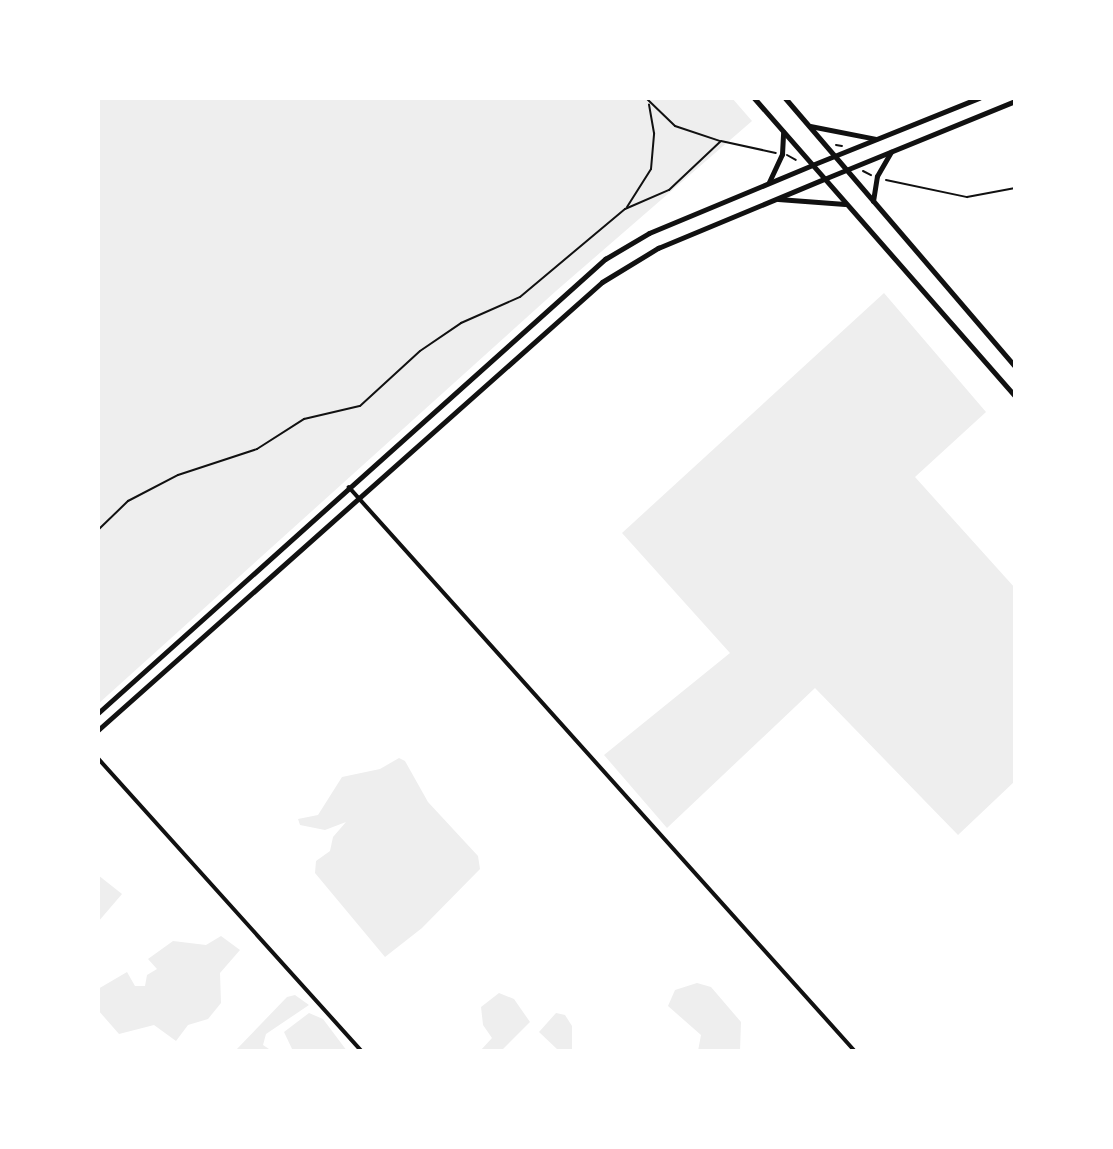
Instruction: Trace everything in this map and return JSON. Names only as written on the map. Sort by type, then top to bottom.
[{"type":"main road","points":[[754,98],[1015,396]]},
{"type":"main road","points":[[785,98],[1015,366]]},
{"type":"main road","points":[[98,713],[605,259],[649,233],[812,164],[979,98]]},
{"type":"main road","points":[[98,730],[358,496],[602,282],[657,248],[1015,101]]},
{"type":"main road","points":[[809,126],[876,139]]},
{"type":"main road","points":[[769,182],[782,154],[783,132]]},
{"type":"main road","points":[[873,201],[877,176],[891,152]]},
{"type":"main road","points":[[778,199],[845,204]]},
{"type":"street","points":[[349,487],[855,1051]]},
{"type":"street","points":[[98,758],[362,1051]]},
{"type":"path","points":[[98,530],[128,501],[178,475],[257,449],[304,419],[360,406],[420,351],[461,323],[520,297],[625,209],[651,169],[654,133],[646,98]]},
{"type":"path","points":[[649,104],[676,126],[721,141],[778,153]]},
{"type":"path","points":[[625,209],[664,194],[721,141]]},
{"type":"path","points":[[836,145],[842,147]]},
{"type":"path","points":[[786,155],[795,161]]},
{"type":"path","points":[[863,171],[872,175]]},
{"type":"path","points":[[886,180],[967,197],[1015,188]]},
{"type":"shaded area","points":[[98,98],[732,98],[752,121],[556,291],[98,704]]},
{"type":"shaded area","points":[[884,293],[986,412],[915,477],[1015,588],[1015,781],[958,835],[815,688],[667,828],[604,755],[730,653],[622,533]]},
{"type":"shaded area","points":[[399,758],[405,761],[428,802],[478,856],[480,869],[422,928],[385,957],[315,873],[316,861],[330,851],[333,837],[346,822],[325,830],[300,825],[298,819],[318,815],[342,777],[380,769]]},
{"type":"shaded area","points":[[98,875],[122,894],[98,922]]},
{"type":"shaded area","points":[[221,936],[240,950],[220,973],[221,1003],[208,1019],[188,1025],[176,1041],[154,1025],[119,1034],[98,1010],[98,989],[127,972],[135,986],[145,986],[147,975],[157,969],[148,959],[173,941],[206,945]]},
{"type":"shaded area","points":[[697,983],[711,987],[741,1022],[740,1051],[698,1051],[701,1035],[668,1006],[675,990]]},
{"type":"shaded area","points":[[499,993],[514,999],[530,1022],[501,1051],[480,1051],[492,1038],[483,1025],[481,1007]]},
{"type":"shaded area","points":[[295,995],[309,1005],[266,1034],[263,1045],[272,1051],[235,1051],[287,997]]},
{"type":"shaded area","points":[[309,1013],[323,1019],[347,1051],[293,1051],[284,1032]]},
{"type":"shaded area","points":[[556,1013],[565,1015],[572,1026],[572,1051],[558,1050],[539,1032]]}]
